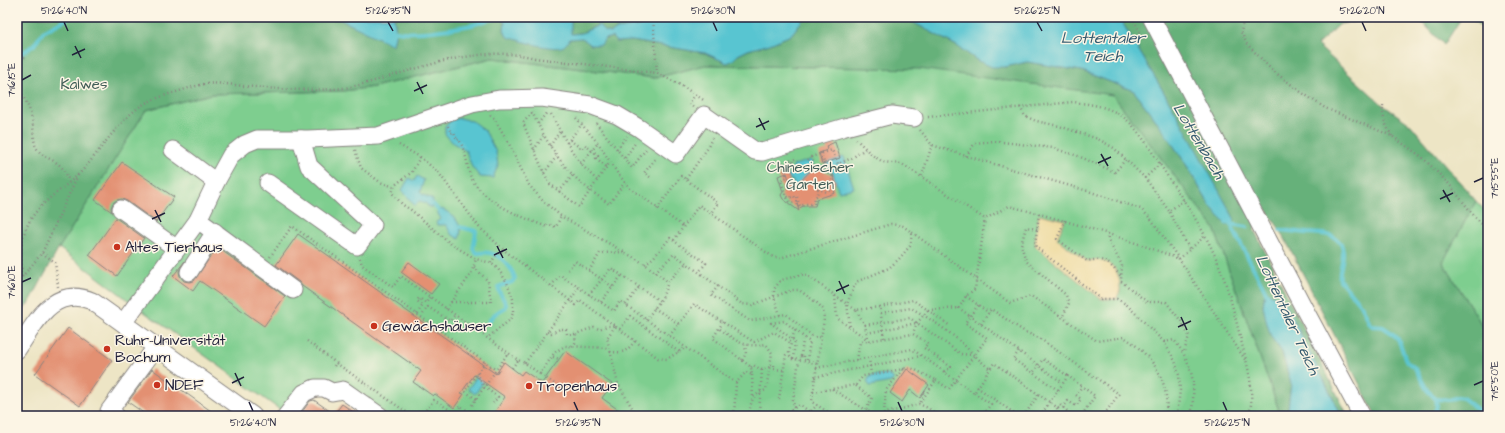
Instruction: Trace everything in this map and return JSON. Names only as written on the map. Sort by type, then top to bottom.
[{"type":"street","points":[[1151,17],[1362,416]]},
{"type":"street","points":[[123,323],[198,220],[231,155],[245,144],[257,139],[378,136],[472,104],[499,99],[525,98],[557,100],[590,106],[617,115],[640,128],[676,154],[704,115],[755,151],[762,152],[845,127],[892,115],[914,118]]},
{"type":"street","points":[[268,183],[357,246],[373,225],[309,166],[301,139]]},
{"type":"street","points":[[173,150],[216,182]]},
{"type":"street","points":[[121,209],[177,249]]},
{"type":"street","points":[[198,220],[293,290]]},
{"type":"street","points":[[189,272],[215,232]]},
{"type":"street","points":[[17,350],[48,307],[62,298],[73,296],[82,297],[92,301],[253,416]]},
{"type":"street","points":[[116,416],[109,411],[156,347]]},
{"type":"street","points":[[286,416],[304,393],[315,388],[324,388],[332,392],[344,390],[380,416]]},
{"type":"path","points":[[653,17],[658,73]]},
{"type":"path","points":[[1244,17],[1241,32],[1246,44],[1272,70],[1300,92],[1325,108],[1392,136],[1422,157],[1449,184],[1475,217],[1488,230]]},
{"type":"path","points":[[22,277],[22,245],[25,229],[31,217],[45,201],[79,173],[126,117],[140,106],[152,100],[207,84],[297,89],[343,88],[375,82],[408,71],[476,55],[488,54],[526,56],[658,73],[700,98]]},
{"type":"path","points":[[25,57],[20,59],[18,67],[21,71],[18,89],[28,103],[36,147],[44,154],[58,162],[66,172],[69,182]]},
{"type":"path","points":[[689,104],[695,95]]},
{"type":"path","points":[[525,98],[550,146],[573,175],[608,204],[624,182]]},
{"type":"path","points":[[557,100],[582,124],[598,143],[624,182],[657,209],[684,227]]},
{"type":"path","points":[[1246,361],[1179,258],[1151,218],[1141,209],[1081,189],[932,145],[921,132],[914,118],[1073,102],[1094,104],[1109,109],[1122,117],[1139,134],[1184,200],[1218,262],[1232,304],[1246,361],[1252,392],[1249,416]]},
{"type":"path","points":[[472,104],[494,118],[507,140],[529,185],[543,201],[561,216],[645,264],[668,282]]},
{"type":"path","points":[[1383,105],[1385,122],[1392,136]]},
{"type":"path","points":[[1020,108],[1025,116],[1036,121],[1059,126],[1098,139],[1114,148],[1145,178],[1170,211],[1190,250]]},
{"type":"path","points":[[538,124],[549,110],[567,143],[581,164],[597,180]]},
{"type":"path","points":[[532,113],[524,123],[544,173],[550,184],[579,208],[610,162]]},
{"type":"path","points":[[593,119],[632,168],[649,146]]},
{"type":"path","points":[[447,124],[451,133],[454,132],[457,140],[459,139],[465,151],[470,176],[480,189],[492,200],[506,209],[547,227],[548,224],[556,227],[561,216]]},
{"type":"path","points":[[567,143],[582,124]]},
{"type":"path","points":[[686,179],[707,150],[717,125]]},
{"type":"path","points":[[845,127],[865,149],[883,162],[902,164],[985,219]]},
{"type":"path","points":[[550,146],[560,131]]},
{"type":"path","points":[[617,149],[631,131]]},
{"type":"path","points":[[378,136],[402,146],[438,172],[479,227],[504,250],[570,300],[576,304],[580,300],[658,358],[667,359],[685,348]]},
{"type":"path","points":[[534,150],[544,136]]},
{"type":"path","points":[[350,137],[361,168],[380,182],[394,187]]},
{"type":"path","points":[[624,158],[639,138]]},
{"type":"path","points":[[570,140],[582,149],[584,145],[598,155],[596,158],[606,167]]},
{"type":"path","points":[[966,156],[975,143],[994,141],[1053,148],[1078,156],[1115,172],[1126,159]]},
{"type":"path","points":[[581,164],[598,143]]},
{"type":"path","points":[[922,176],[932,145]]},
{"type":"path","points":[[808,160],[821,153],[832,150],[838,164],[846,162],[865,149]]},
{"type":"path","points":[[821,153],[827,172],[831,172],[833,178],[829,185],[830,190]]},
{"type":"path","points":[[650,177],[644,173],[659,154]]},
{"type":"path","points":[[544,173],[557,156]]},
{"type":"path","points":[[812,157],[814,169]]},
{"type":"path","points":[[420,158],[412,172],[394,185],[392,193],[451,244],[476,259],[491,263],[498,270],[507,284],[513,299],[513,313],[510,320],[487,338]]},
{"type":"path","points":[[785,171],[795,159],[783,163],[785,171],[787,177],[781,180],[788,200],[791,203],[798,201]]},
{"type":"path","points":[[1145,178],[1160,164]]},
{"type":"path","points":[[17,283],[42,253],[79,173]]},
{"type":"path","points":[[559,192],[573,175]]},
{"type":"path","points":[[657,209],[681,176],[718,203],[710,213]]},
{"type":"path","points":[[786,194],[789,198],[794,196],[795,198],[797,197],[800,206],[814,204],[815,197],[818,195],[818,189],[827,192],[836,187]]},
{"type":"path","points":[[1170,211],[1184,200]]},
{"type":"path","points":[[674,240],[699,206],[773,257],[780,258],[891,224],[903,226],[1010,303],[1031,296],[1097,341],[1124,337],[1138,346],[1151,361],[1163,381],[1167,399],[1166,416]]},
{"type":"path","points":[[985,219],[1009,206],[1065,220],[1108,233],[1179,258]]},
{"type":"path","points":[[1039,214],[1034,244],[1036,247],[1101,299],[1117,299],[1126,304],[1164,342],[1175,361],[1179,375],[1180,390],[1177,416]]},
{"type":"path","points":[[958,308],[966,296],[975,289],[985,219]]},
{"type":"path","points":[[1065,220],[1057,239],[1087,261],[1097,259],[1107,261],[1121,276]]},
{"type":"path","points":[[263,267],[292,226],[496,370]]},
{"type":"path","points":[[1037,229],[1026,227],[1021,245],[1026,262],[1066,295],[1069,302],[1062,318]]},
{"type":"path","points":[[850,327],[847,304],[856,282],[889,268],[910,246],[912,233]]},
{"type":"path","points":[[1108,233],[1108,240],[1122,265],[1121,281],[1147,302],[1166,302],[1181,321],[1190,336],[1184,352]]},
{"type":"path","points":[[1179,258],[1205,236]]},
{"type":"path","points":[[645,264],[654,258],[670,238],[706,263],[699,272]]},
{"type":"path","points":[[357,246],[362,265],[393,287],[401,276],[508,353],[518,360],[525,362],[565,391]]},
{"type":"path","points":[[491,263],[496,255],[504,250]]},
{"type":"path","points":[[589,271],[600,253],[624,252]]},
{"type":"path","points":[[42,253],[55,262],[57,284],[62,298]]},
{"type":"path","points":[[655,272],[674,254],[742,304],[752,305],[792,290],[799,290],[817,303],[823,308],[824,319],[812,402],[834,416]]},
{"type":"path","points":[[446,309],[463,287],[474,267],[476,259]]},
{"type":"path","points":[[568,270],[575,261],[613,287]]},
{"type":"path","points":[[646,320],[660,301],[668,282],[686,263]]},
{"type":"path","points":[[451,302],[491,302],[488,281],[474,267]]},
{"type":"path","points":[[589,295],[611,268],[660,301]]},
{"type":"path","points":[[780,315],[774,297],[774,289],[781,280],[804,274],[856,310],[865,325],[868,340]]},
{"type":"path","points":[[551,286],[560,275],[614,310],[620,301],[736,383]]},
{"type":"path","points":[[601,302],[622,275]]},
{"type":"path","points":[[718,286],[712,295],[750,321],[786,314],[812,336],[821,338]]},
{"type":"path","points":[[626,305],[639,287]]},
{"type":"path","points":[[525,362],[579,288]]},
{"type":"path","points":[[835,296],[837,318],[868,340]]},
{"type":"path","points":[[966,296],[989,313]]},
{"type":"path","points":[[417,314],[423,305],[417,301],[419,298],[426,303],[430,297]]},
{"type":"path","points":[[856,310],[913,300],[950,326]]},
{"type":"path","points":[[669,336],[694,304],[754,342],[774,332],[791,343],[789,353],[786,355],[779,399]]},
{"type":"path","points":[[813,392],[855,385],[863,376],[904,368],[913,369],[936,380],[949,389],[987,338],[965,323],[978,305]]},
{"type":"path","points":[[423,314],[428,307],[450,321],[455,315]]},
{"type":"path","points":[[880,307],[884,338]]},
{"type":"path","points":[[654,308],[678,324]]},
{"type":"path","points":[[880,313],[911,308],[924,315],[960,341],[974,356],[990,369]]},
{"type":"path","points":[[913,334],[917,323],[928,310],[958,308],[1063,383]]},
{"type":"path","points":[[981,324],[992,309],[1025,332],[1038,338],[1119,394],[1103,416]]},
{"type":"path","points":[[620,330],[630,316],[679,352]]},
{"type":"path","points":[[865,325],[910,318],[961,354],[974,356]]},
{"type":"path","points":[[793,359],[795,341],[771,323],[784,321],[810,342],[807,360]]},
{"type":"path","points":[[723,322],[713,338],[751,367],[753,365],[762,370]]},
{"type":"path","points":[[867,333],[917,323]]},
{"type":"path","points":[[548,332],[551,333],[560,329],[566,329],[567,334],[576,334],[594,326],[599,329],[607,326],[615,326]]},
{"type":"path","points":[[615,326],[607,338],[609,348],[618,384],[637,416]]},
{"type":"path","points":[[720,329],[744,345],[752,347],[766,344],[772,353],[766,390],[755,395],[750,403],[749,416]]},
{"type":"path","points":[[792,339],[795,330]]},
{"type":"path","points":[[572,346],[575,343],[576,334]]},
{"type":"path","points":[[857,360],[860,342],[913,334],[928,343],[924,348],[951,367],[944,372]]},
{"type":"path","points":[[794,408],[793,400],[799,360],[801,360],[803,340]]},
{"type":"path","points":[[1164,342],[1174,340],[1184,352],[1190,364],[1193,401],[1191,416]]},
{"type":"path","points":[[307,341],[335,364],[412,416]]},
{"type":"path","points":[[610,352],[622,353],[628,350],[635,341]]},
{"type":"path","points":[[742,360],[746,354],[744,345]]},
{"type":"path","points":[[540,374],[556,352],[565,346],[609,348]]},
{"type":"path","points":[[801,356],[804,356],[804,360],[816,366],[869,358],[912,349],[991,404],[982,416]]},
{"type":"path","points":[[1019,351],[1013,358],[1058,390]]},
{"type":"path","points":[[472,405],[508,353]]},
{"type":"path","points":[[789,353],[791,359],[799,360]]},
{"type":"path","points":[[815,377],[922,356]]},
{"type":"path","points":[[553,357],[559,359]]},
{"type":"path","points":[[869,358],[871,374]]},
{"type":"path","points":[[1033,373],[1043,359],[1096,396],[1081,416]]},
{"type":"path","points":[[512,368],[518,360]]},
{"type":"path","points":[[476,398],[465,390],[485,362]]},
{"type":"path","points":[[974,393],[994,363],[1058,408]]},
{"type":"path","points":[[762,370],[774,365],[774,369],[783,370]]},
{"type":"path","points":[[751,367],[753,399]]},
{"type":"path","points":[[884,413],[886,390],[904,368]]},
{"type":"path","points":[[762,370],[759,412],[764,416]]},
{"type":"path","points":[[734,416],[736,383],[746,372],[752,375]]},
{"type":"path","points":[[477,373],[484,387],[498,397],[493,403]]},
{"type":"path","points":[[1040,416],[1068,376]]},
{"type":"path","points":[[919,404],[936,380]]},
{"type":"path","points":[[855,385],[872,398],[866,410]]},
{"type":"path","points":[[1063,408],[1068,401],[1076,406],[1081,399],[1076,395],[1082,386]]},
{"type":"path","points":[[978,387],[1018,416]]},
{"type":"path","points":[[832,389],[876,416],[919,404],[928,408],[939,416]]},
{"type":"path","points":[[1024,416],[1039,394]]},
{"type":"path","points":[[421,416],[434,400],[455,413],[460,406],[474,414],[476,410]]},
{"type":"path","points":[[787,416],[784,413],[800,405],[810,412],[817,406]]},
{"type":"path","points":[[1052,416],[1060,405],[1068,415],[1073,416]]},
{"type":"path","points":[[462,416],[466,410]]},
{"type":"path","points":[[790,410],[798,416]]},
{"type":"path","points":[[556,416],[560,411]]},
{"type":"green space","name":"Kalwes","points":[[17,17],[306,17],[311,19],[339,19],[393,44],[396,31],[394,17],[500,17],[505,23],[504,30],[555,47],[564,46],[570,39],[582,38],[591,45],[612,37],[616,42],[632,41],[705,53],[727,63],[748,50],[770,44],[791,35],[805,17],[909,17],[907,19],[957,46],[978,61],[1005,67],[1027,62],[1082,71],[1134,91],[1184,161],[1209,204],[1179,118],[1119,17],[1380,17],[1340,24],[1317,45],[1383,105],[1410,124],[1476,201],[1443,262],[1488,335],[1488,416],[1376,416],[1281,231],[1260,201],[1254,230],[1348,416],[1342,416],[1285,303],[1265,292],[1263,306],[1274,341],[1282,352],[1291,384],[1287,416],[1281,416],[1214,228],[1113,95],[919,69],[705,65],[655,78],[492,58],[374,87],[343,91],[212,94],[146,110],[59,248],[31,300],[17,319]]},
{"type":"green space","points":[[571,17],[663,17],[642,25],[617,29],[612,33],[604,31],[598,25],[582,33],[570,34]]},
{"type":"green space","points":[[1402,17],[1462,17],[1444,45],[1423,23]]},
{"type":"green space","points":[[1469,17],[1488,17],[1488,32]]},
{"type":"green space","name":"Chinesischer Garten","points":[[492,58],[655,78],[705,65],[1001,70],[1113,95],[1214,228],[1281,416],[387,416],[341,383],[331,380],[322,380],[283,412],[136,306],[59,248],[146,110],[212,94],[343,91],[374,87]]},
{"type":"green space","points":[[1476,201],[1488,214],[1488,335],[1443,262]]},
{"type":"sand","points":[[1039,214],[1065,220],[1057,239],[1087,261],[1094,260],[1106,262],[1115,269],[1118,274],[1120,289],[1117,299],[1101,299],[1036,247],[1035,242]]},
{"type":"water","points":[[306,17],[394,17],[396,31],[393,45],[339,19],[311,19]]},
{"type":"water","points":[[500,17],[571,17],[571,34],[582,33],[599,25],[604,31],[611,33],[617,29],[642,25],[663,17],[805,17],[791,35],[770,44],[748,50],[727,63],[705,53],[632,41],[616,42],[612,37],[605,39],[601,45],[591,45],[582,38],[570,39],[564,46],[553,48],[545,47],[507,37],[504,30],[505,23]]},
{"type":"water","name":"Lottentaler Teich","points":[[909,17],[1119,17],[1179,118],[1235,220],[1231,225],[1226,225],[1209,204],[1184,161],[1134,91],[1082,71],[1027,62],[1005,67],[992,67],[978,61],[957,46],[907,19]]},
{"type":"water","points":[[460,118],[472,121],[485,131],[496,152],[498,165],[493,178],[480,177],[472,167],[466,151],[453,143],[445,134],[445,127],[451,120]]},
{"type":"water","points":[[824,155],[831,161],[844,157],[854,188],[839,192],[832,171],[829,171]]},
{"type":"water","points":[[811,160],[813,165],[810,169],[813,173],[824,169],[825,174],[795,197],[788,186],[794,184],[788,175],[794,165]]},
{"type":"water","points":[[417,176],[424,180],[420,192],[433,200],[432,207],[428,207],[428,205],[419,201],[415,206],[402,190],[409,178],[414,181]]},
{"type":"water","points":[[442,209],[454,217],[457,221],[460,230],[459,239],[451,234],[446,225],[437,225],[436,222],[441,219],[437,212]]},
{"type":"water","name":"Lottentaler Teich","points":[[1267,291],[1285,303],[1342,416],[1287,416],[1291,384],[1282,352],[1271,337],[1267,324],[1263,306],[1265,292]]},
{"type":"water","points":[[484,366],[491,371],[475,394],[468,389]]},
{"type":"water","points":[[887,374],[894,379],[891,382],[870,386],[867,382],[870,376]]},
{"type":"building","points":[[835,142],[840,158],[822,164],[819,153],[827,150],[826,146]]},
{"type":"building","points":[[122,162],[174,197],[156,222],[122,199],[113,203],[111,208],[112,212],[95,200]]},
{"type":"building","points":[[815,166],[833,175],[835,182],[833,187],[835,193],[817,199],[815,206],[804,206],[799,208],[797,204],[799,211],[783,199],[781,195],[783,192],[778,176],[787,173],[792,190]]},
{"type":"building","name":"Altes Tierhaus","points":[[116,218],[144,238],[117,276],[89,255]]},
{"type":"building","points":[[298,234],[496,374],[504,362],[521,375],[524,371],[542,383],[565,351],[612,384],[602,398],[627,416],[492,416],[505,397],[474,375],[461,393],[464,394],[454,408],[435,394],[433,396],[413,382],[421,371],[302,286],[299,282],[276,265]]},
{"type":"building","points":[[217,247],[285,296],[264,326],[200,281],[193,291],[173,276],[185,261],[179,271],[180,276],[184,281],[194,281]]},
{"type":"building","points":[[409,262],[439,284],[431,294],[401,272]]},
{"type":"building","points":[[68,328],[112,360],[80,406],[35,374]]},
{"type":"building","name":"NDEF","points":[[152,369],[218,416],[148,416],[128,402]]},
{"type":"building","points":[[907,369],[929,385],[920,398],[910,390],[902,402],[890,393]]},
{"type":"building","points":[[314,400],[334,414],[342,404],[359,416],[299,416],[310,401]]},
{"type":"waterway","points":[[17,59],[21,54],[34,45],[43,32],[70,17]]},
{"type":"waterway","points":[[392,29],[408,32],[431,31],[472,25],[505,17]]},
{"type":"waterway","points":[[901,17],[912,19]]},
{"type":"waterway","points":[[433,204],[439,211]]},
{"type":"waterway","name":"Lottenbach","points":[[1226,223],[1247,227]]},
{"type":"waterway","name":"Lottentaler Teich","points":[[1231,225],[1268,296]]},
{"type":"waterway","points":[[460,227],[476,231],[473,249],[476,253],[494,254],[502,259],[511,270],[515,278],[512,282],[498,287],[506,307],[493,315],[488,323]]},
{"type":"waterway","name":"Lottenbach","points":[[1280,230],[1324,234],[1335,237],[1339,241],[1342,245],[1343,252],[1340,280],[1363,308],[1370,324],[1373,326],[1383,327],[1398,339],[1407,362],[1415,368],[1427,390],[1436,399],[1437,405],[1434,416]]},
{"type":"waterway","points":[[1436,399],[1449,400],[1457,397],[1463,398],[1478,410],[1481,416]]},
{"type":"place","name":"Altes Tierhaus","points":[[117,247]]},
{"type":"place","name":"Gewächshäuser","points":[[374,326]]},
{"type":"place","name":"Ruhr-Universität Bochum","points":[[107,349]]},
{"type":"place","name":"NDEF","points":[[157,385]]},
{"type":"place","name":"Tropenhaus","points":[[529,386]]}]
